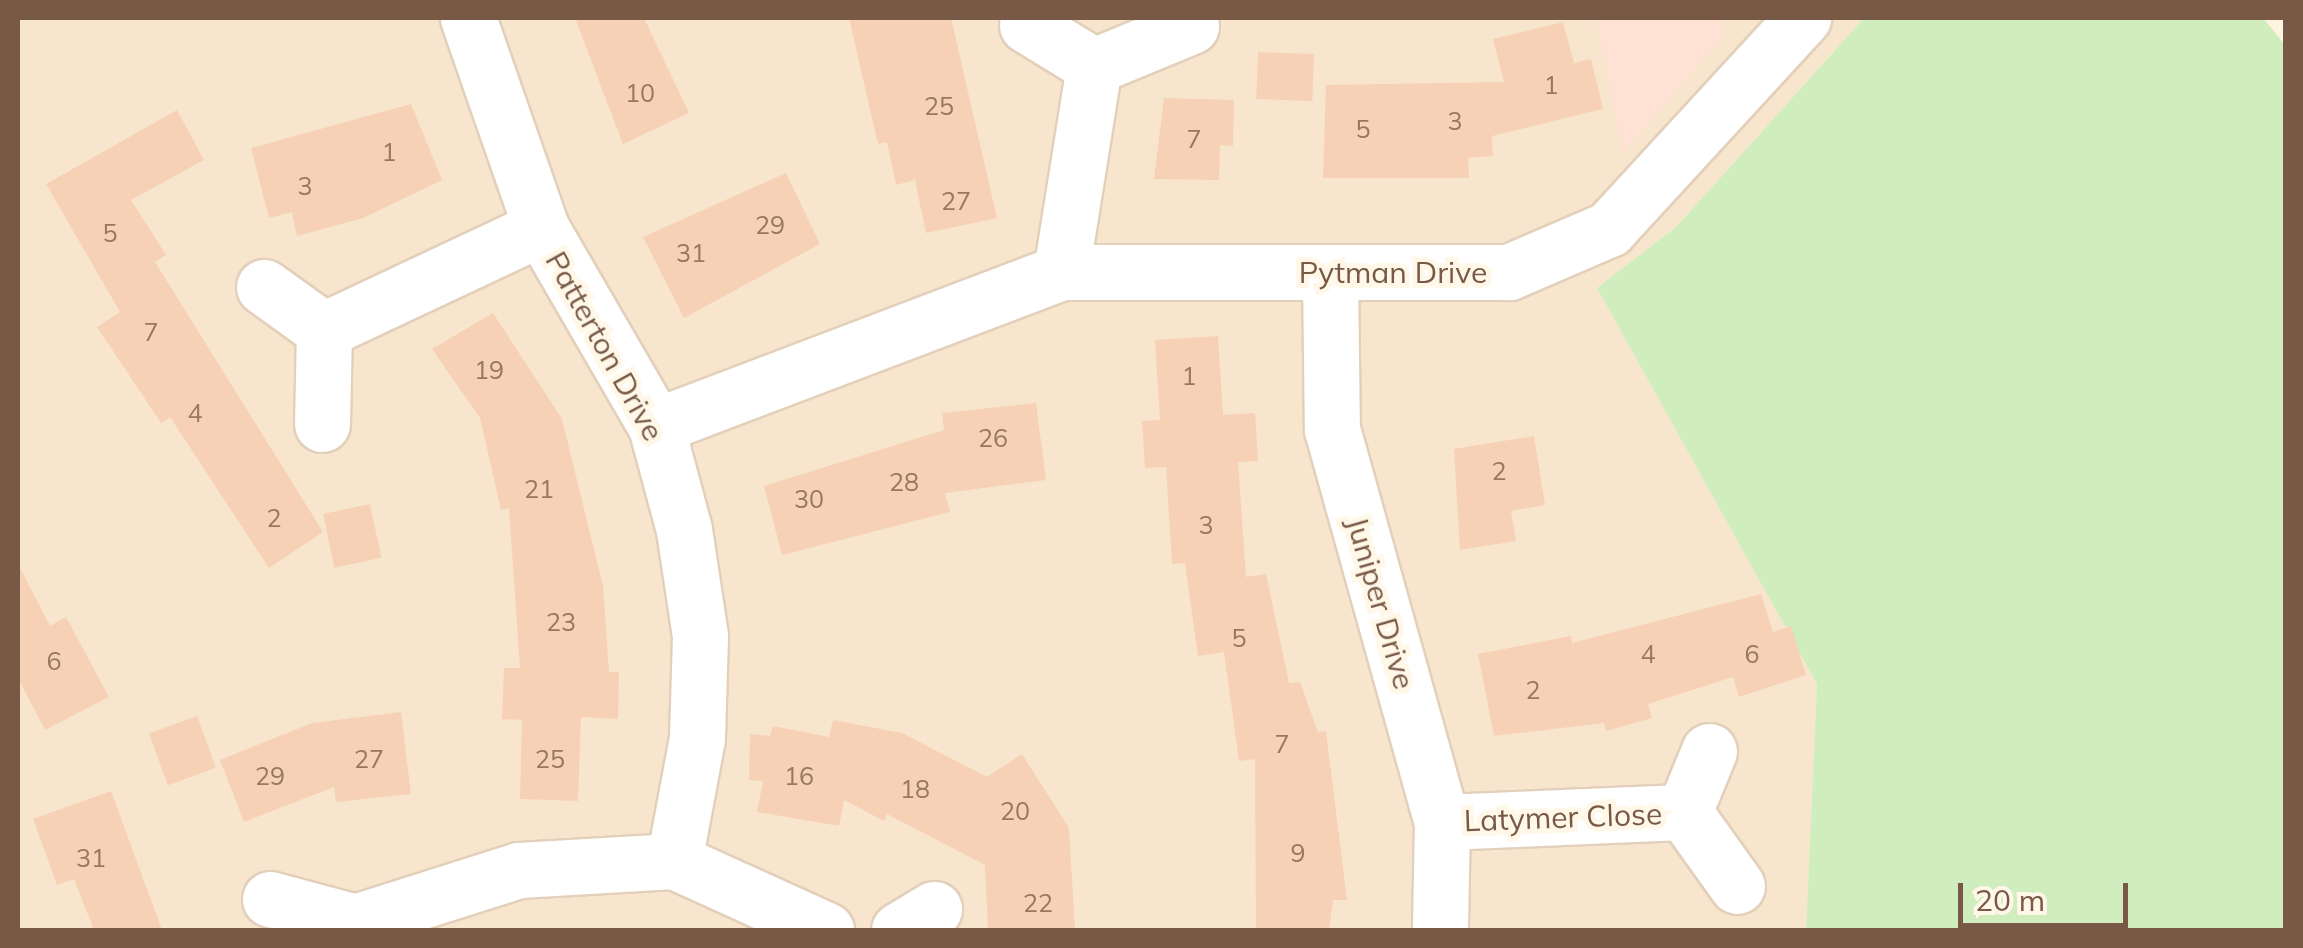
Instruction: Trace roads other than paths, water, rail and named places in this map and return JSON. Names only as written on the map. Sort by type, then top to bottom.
[{"type":"street","name":"Patterton Drive","points":[[468,18],[540,228],[656,426],[700,636],[697,738],[674,861]]},
{"type":"street","name":"Pytman Drive","points":[[656,426],[1061,272],[1509,272],[1609,228],[1803,18]]},
{"type":"street","points":[[1027,25],[1094,66]]},
{"type":"street","points":[[1094,66],[1191,26]]},
{"type":"street","points":[[1061,272],[1094,66]]},
{"type":"street","points":[[324,330],[540,228]]},
{"type":"street","name":"Juniper Drive","points":[[1330,274],[1332,429],[1442,822],[1440,930]]},
{"type":"street","points":[[264,287],[324,330]]},
{"type":"street","points":[[322,424],[324,330]]},
{"type":"street","name":"Latymer Close","points":[[1684,812],[1709,751]]},
{"type":"street","name":"Latymer Close","points":[[1442,822],[1684,812]]},
{"type":"street","name":"Latymer Close","points":[[1684,812],[1737,886]]},
{"type":"street","points":[[270,899],[355,926],[519,870],[674,861],[826,930]]}]
